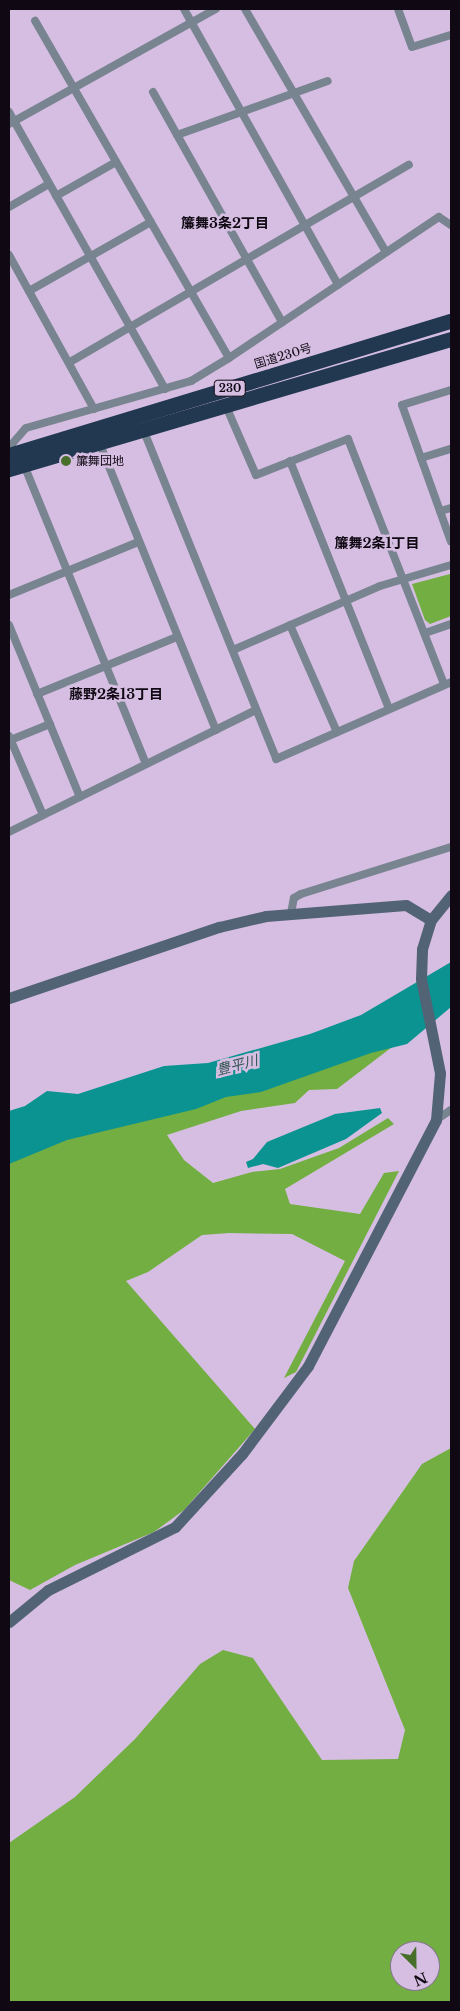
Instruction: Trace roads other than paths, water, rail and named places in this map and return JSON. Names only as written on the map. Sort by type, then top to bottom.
[{"type":"highway","name":"国道230号","points":[[14,462],[451,322]]},
{"type":"highway","name":"230","points":[[14,462],[99,442],[451,338]]},
{"type":"street","points":[[184,9],[338,285]]},
{"type":"street","points":[[11,123],[216,9]]},
{"type":"street","points":[[245,9],[386,252]]},
{"type":"street","points":[[398,9],[412,47],[451,35]]},
{"type":"street","points":[[35,22],[229,358]]},
{"type":"street","points":[[177,135],[328,81]]},
{"type":"street","points":[[153,92],[282,322]]},
{"type":"street","points":[[9,112],[11,123],[56,196],[165,389]]},
{"type":"street","points":[[56,196],[116,162]]},
{"type":"street","points":[[70,362],[409,165]]},
{"type":"street","points":[[9,207],[49,184]]},
{"type":"street","points":[[146,764],[67,572],[14,462],[12,444],[26,428],[190,381],[229,358],[439,217],[451,225]]},
{"type":"street","points":[[29,291],[89,255],[151,222]]},
{"type":"street","points":[[9,255],[70,362],[94,410]]},
{"type":"street","points":[[451,390],[402,405],[451,542]]},
{"type":"street","points":[[142,428],[276,759],[448,683],[425,633],[348,439],[256,475],[225,404]]},
{"type":"street","points":[[99,442],[138,542],[216,730]]},
{"type":"street","points":[[421,458],[451,449]]},
{"type":"street","points":[[290,461],[389,709]]},
{"type":"street","points":[[440,511],[451,508]]},
{"type":"street","points":[[9,595],[138,542]]},
{"type":"street","points":[[233,650],[347,601],[404,579],[451,565]]},
{"type":"street","points":[[425,633],[451,624]]},
{"type":"street","points":[[9,625],[80,797]]},
{"type":"street","points":[[290,626],[337,732]]},
{"type":"street","points":[[37,694],[177,637]]},
{"type":"street","points":[[9,832],[256,710]]},
{"type":"street","points":[[43,815],[11,737],[50,724]]},
{"type":"street","points":[[291,913],[294,898],[301,894],[451,847]]},
{"type":"street","points":[[9,1622],[48,1590],[175,1527],[242,1454],[308,1366],[436,1120],[440,1073],[421,980],[426,932],[431,920],[451,895]]},
{"type":"street","points":[[9,998],[219,927],[291,913],[406,905],[431,920]]},
{"type":"street","points":[[436,1120],[451,1110]]},
{"type":"water","name":"豊平川","points":[[451,962],[451,1007],[407,1044],[371,1053],[261,1092],[226,1097],[196,1109],[67,1140],[9,1164],[9,1111],[25,1106],[47,1091],[78,1094],[164,1066],[208,1063],[310,1034],[361,1015]]},
{"type":"water","points":[[380,1108],[382,1113],[346,1139],[278,1168],[263,1164],[248,1168],[246,1162],[253,1159],[267,1142],[335,1114]]},
{"type":"place","name":"簾舞団地","points":[[66,461]]},
{"type":"district","name":"簾舞3条2丁目","points":[[225,223]]},
{"type":"district","name":"簾舞2条1丁目","points":[[377,543]]},
{"type":"district","name":"藤野2条13丁目","points":[[116,694]]}]
